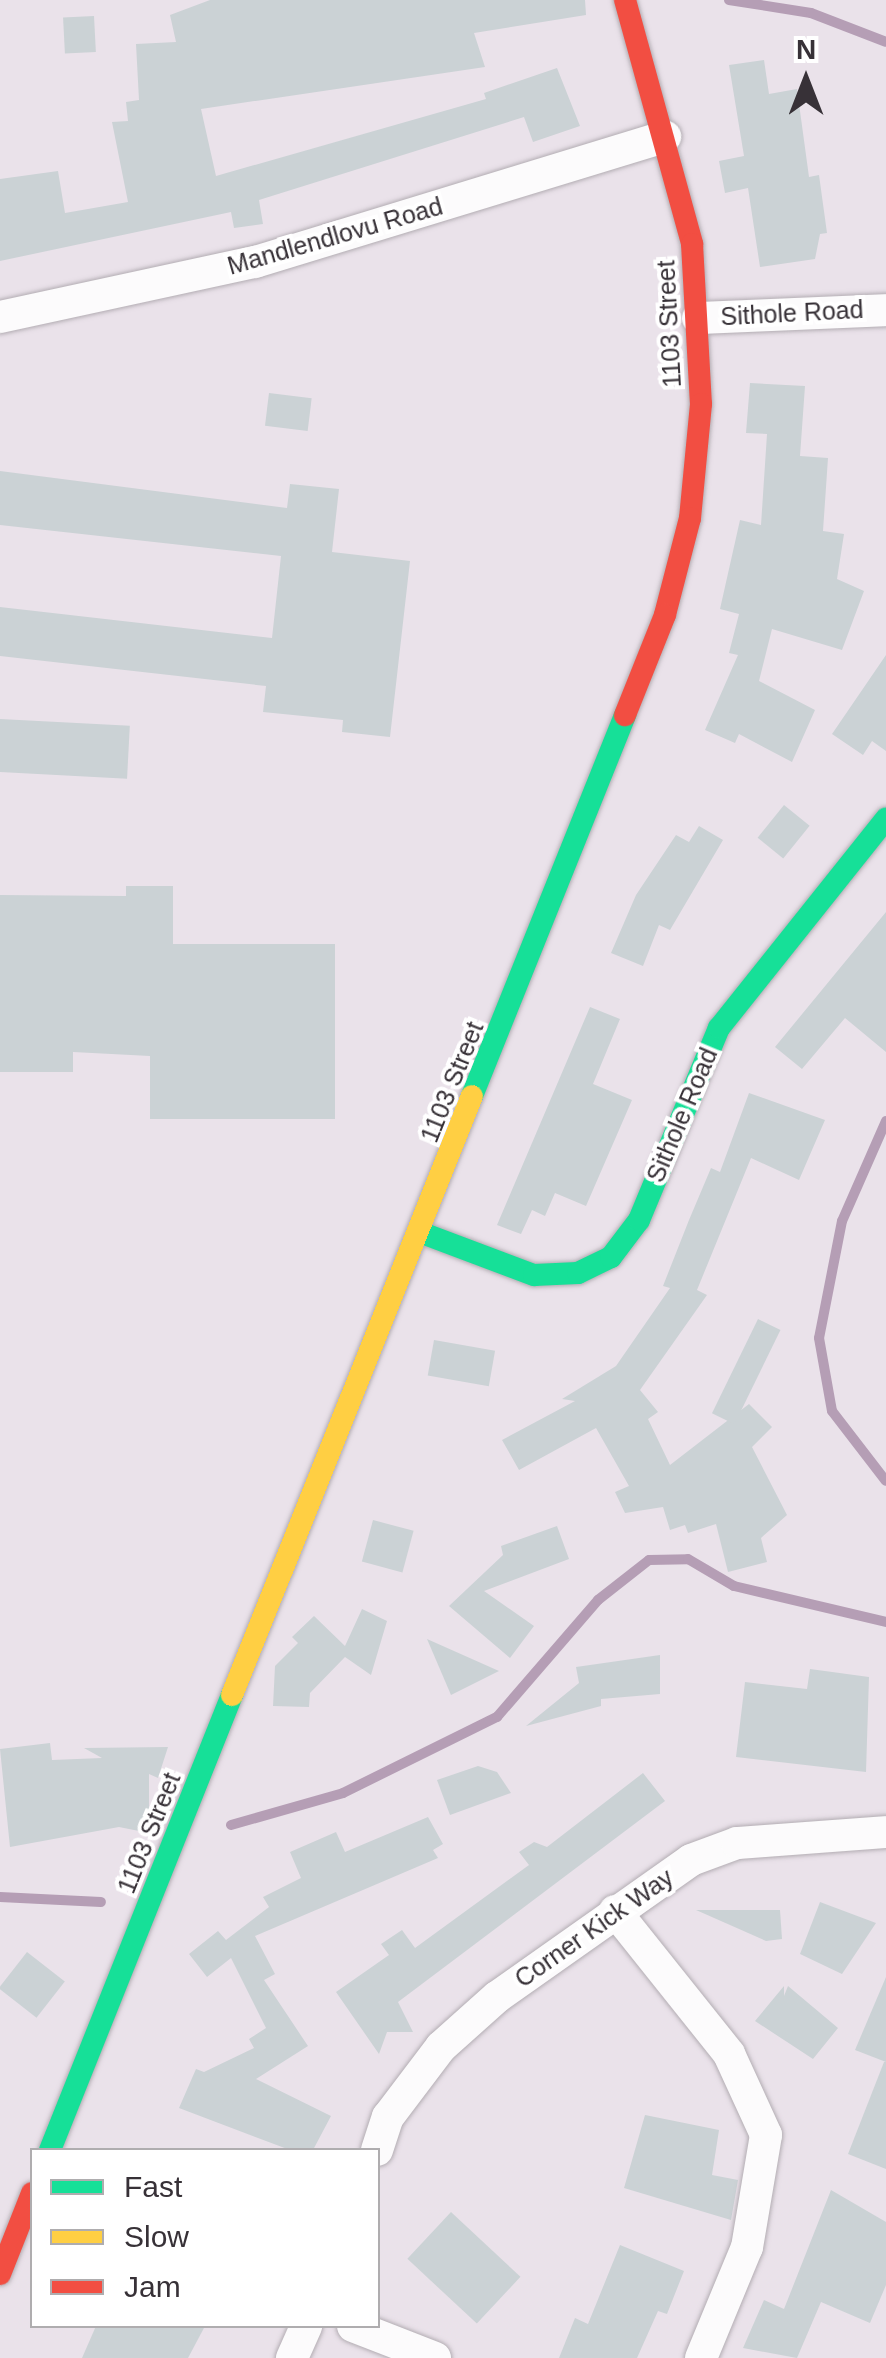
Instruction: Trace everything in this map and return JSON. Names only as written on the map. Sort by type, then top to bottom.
[{"type":"street","name":"1103 Street","points":[[51,2148],[422,1233],[665,616],[690,518],[701,404],[698,318],[692,244],[625,0]]},
{"type":"street","name":"Mandlendlovu Road","points":[[0,316],[256,262],[665,136]]},
{"type":"street","name":"Sithole Road","points":[[698,318],[886,310]]},
{"type":"street","name":"Sithole Road","points":[[422,1233],[534,1276],[578,1273],[611,1258],[639,1220],[719,1028],[886,819]]},
{"type":"street","name":"Corner Kick Way","points":[[378,2148],[388,2117],[441,2047],[615,1911],[691,1860],[738,1843],[886,1832]]},
{"type":"street","points":[[615,1911],[729,2054],[766,2135],[747,2247],[700,2358]]},
{"type":"street","points":[[0,2274],[30,2199]]},
{"type":"street","points":[[292,2358],[305,2328]]},
{"type":"street","points":[[358,2328],[434,2358]]},
{"type":"building","points":[[210,0],[585,0],[586,15],[474,33],[485,67],[201,109],[216,176],[486,99],[484,93],[557,68],[580,126],[533,142],[524,117],[259,200],[263,224],[234,228],[231,212],[0,261],[0,179],[58,171],[65,213],[128,202],[112,122],[128,121],[126,102],[139,100],[136,44],[176,42],[170,15]]},
{"type":"building","points":[[94,16],[96,52],[65,54],[63,18]]},
{"type":"building","points":[[764,60],[769,94],[797,89],[809,177],[819,175],[827,233],[820,234],[815,259],[760,267],[748,188],[725,193],[719,161],[744,156],[729,65]]},
{"type":"building","points":[[750,383],[805,386],[800,456],[828,458],[823,531],[844,534],[837,579],[864,591],[842,650],[772,629],[759,681],[815,710],[792,762],[739,734],[735,743],[705,730],[738,655],[729,653],[739,614],[720,609],[740,520],[761,525],[767,434],[746,433]]},
{"type":"building","points":[[269,393],[312,398],[308,431],[265,426]]},
{"type":"building","points":[[0,471],[287,508],[290,484],[339,489],[332,552],[410,561],[390,737],[342,732],[343,720],[263,712],[266,686],[0,656],[0,607],[272,638],[281,556],[0,525]]},
{"type":"building","points":[[886,655],[886,751],[872,741],[863,755],[832,734]]},
{"type":"building","points":[[0,719],[130,726],[127,779],[0,772]]},
{"type":"building","points":[[784,805],[810,826],[783,858],[758,838]]},
{"type":"building","points":[[699,826],[723,840],[670,930],[659,925],[643,966],[611,953],[636,895],[676,835],[689,842]]},
{"type":"building","points":[[126,886],[173,886],[173,944],[335,944],[335,1119],[150,1119],[150,1056],[73,1052],[73,1072],[0,1072],[0,895],[126,896]]},
{"type":"building","points":[[886,912],[886,1052],[845,1018],[802,1069],[775,1047]]},
{"type":"building","points":[[590,1007],[620,1019],[593,1084],[632,1100],[586,1206],[555,1193],[545,1216],[532,1210],[521,1234],[497,1225]]},
{"type":"building","points":[[749,1093],[825,1120],[799,1180],[751,1158],[697,1290],[707,1295],[640,1390],[658,1412],[648,1419],[670,1465],[749,1404],[772,1427],[752,1447],[787,1515],[761,1538],[767,1562],[728,1572],[716,1524],[688,1533],[685,1525],[670,1530],[663,1507],[625,1513],[615,1492],[629,1486],[596,1428],[519,1470],[502,1440],[575,1401],[562,1399],[616,1366],[670,1288],[663,1286],[689,1220],[711,1168],[720,1172]]},
{"type":"building","points":[[758,1319],[780,1330],[734,1424],[712,1413]]},
{"type":"building","points":[[434,1340],[495,1351],[489,1386],[428,1375]]},
{"type":"building","points":[[373,1520],[414,1531],[402,1572],[362,1562]]},
{"type":"building","points":[[557,1526],[569,1559],[484,1591],[534,1626],[510,1658],[449,1606],[503,1555],[501,1546]]},
{"type":"building","points":[[362,1609],[387,1621],[371,1675],[345,1657],[310,1693],[309,1707],[273,1706],[275,1666],[298,1643],[292,1637],[314,1616],[345,1646]]},
{"type":"building","points":[[427,1639],[499,1671],[451,1695]]},
{"type":"building","points":[[660,1655],[660,1694],[601,1699],[601,1706],[526,1726],[579,1683],[576,1667]]},
{"type":"building","points":[[810,1669],[869,1677],[866,1772],[736,1757],[745,1682],[807,1689]]},
{"type":"building","points":[[50,1743],[52,1760],[102,1758],[84,1748],[168,1747],[158,1778],[149,1774],[149,1833],[119,1827],[10,1847],[0,1749]]},
{"type":"building","points":[[478,1766],[497,1772],[511,1793],[450,1815],[437,1780]]},
{"type":"building","points":[[643,1773],[665,1801],[398,2002],[413,2032],[387,2032],[379,2054],[336,1992],[389,1955],[381,1944],[402,1930],[415,1948],[529,1865],[519,1852],[534,1842],[547,1847]]},
{"type":"building","points":[[428,1817],[443,1844],[433,1850],[438,1858],[255,1936],[275,1974],[264,1980],[308,2046],[256,2079],[331,2116],[314,2148],[285,2148],[179,2108],[196,2069],[204,2072],[254,2048],[249,2039],[266,2028],[231,1958],[207,1977],[189,1954],[218,1931],[226,1940],[269,1907],[263,1897],[301,1878],[290,1852],[336,1832],[345,1852]]},
{"type":"building","points":[[820,1902],[876,1923],[842,1974],[800,1954]]},
{"type":"building","points":[[696,1910],[780,1910],[782,1939],[766,1941]]},
{"type":"building","points":[[27,1952],[65,1982],[37,2018],[0,1989]]},
{"type":"building","points":[[886,1977],[886,2062],[855,2050]]},
{"type":"building","points":[[784,1986],[784,1996],[788,1986],[838,2028],[813,2059],[755,2021]]},
{"type":"building","points":[[886,2062],[886,2169],[848,2154]]},
{"type":"building","points":[[645,2115],[719,2130],[712,2175],[738,2180],[731,2220],[624,2188]]},
{"type":"building","points":[[831,2190],[886,2222],[886,2285],[870,2323],[821,2302],[797,2358],[743,2348],[764,2300],[784,2309]]},
{"type":"building","points":[[451,2212],[520,2277],[477,2324],[407,2259]]},
{"type":"building","points":[[620,2245],[684,2271],[667,2314],[658,2311],[637,2358],[559,2358],[575,2318],[588,2324]]},
{"type":"building","points":[[95,2328],[204,2328],[188,2358],[82,2358]]},
{"type":"waterway","points":[[729,0],[811,13],[886,42]]},
{"type":"waterway","points":[[886,1121],[842,1221],[819,1338],[832,1411],[886,1481]]},
{"type":"waterway","points":[[231,1825],[343,1793],[497,1717],[598,1600],[649,1560],[688,1559],[734,1586],[886,1622]]},
{"type":"waterway","points":[[0,1897],[101,1902]]},
{"type":"traffic: fast","points":[[472,1096],[625,715]]},
{"type":"traffic: fast","points":[[422,1233],[534,1275],[578,1273],[611,1257],[639,1220],[719,1028],[886,819]]},
{"type":"traffic: fast","points":[[51,2148],[232,1695]]},
{"type":"traffic: slow","points":[[232,1695],[472,1096]]},
{"type":"traffic: jam","points":[[625,0],[692,244],[701,404],[690,518],[665,615],[625,715]]},
{"type":"traffic: jam","points":[[0,2274],[30,2198]]}]
